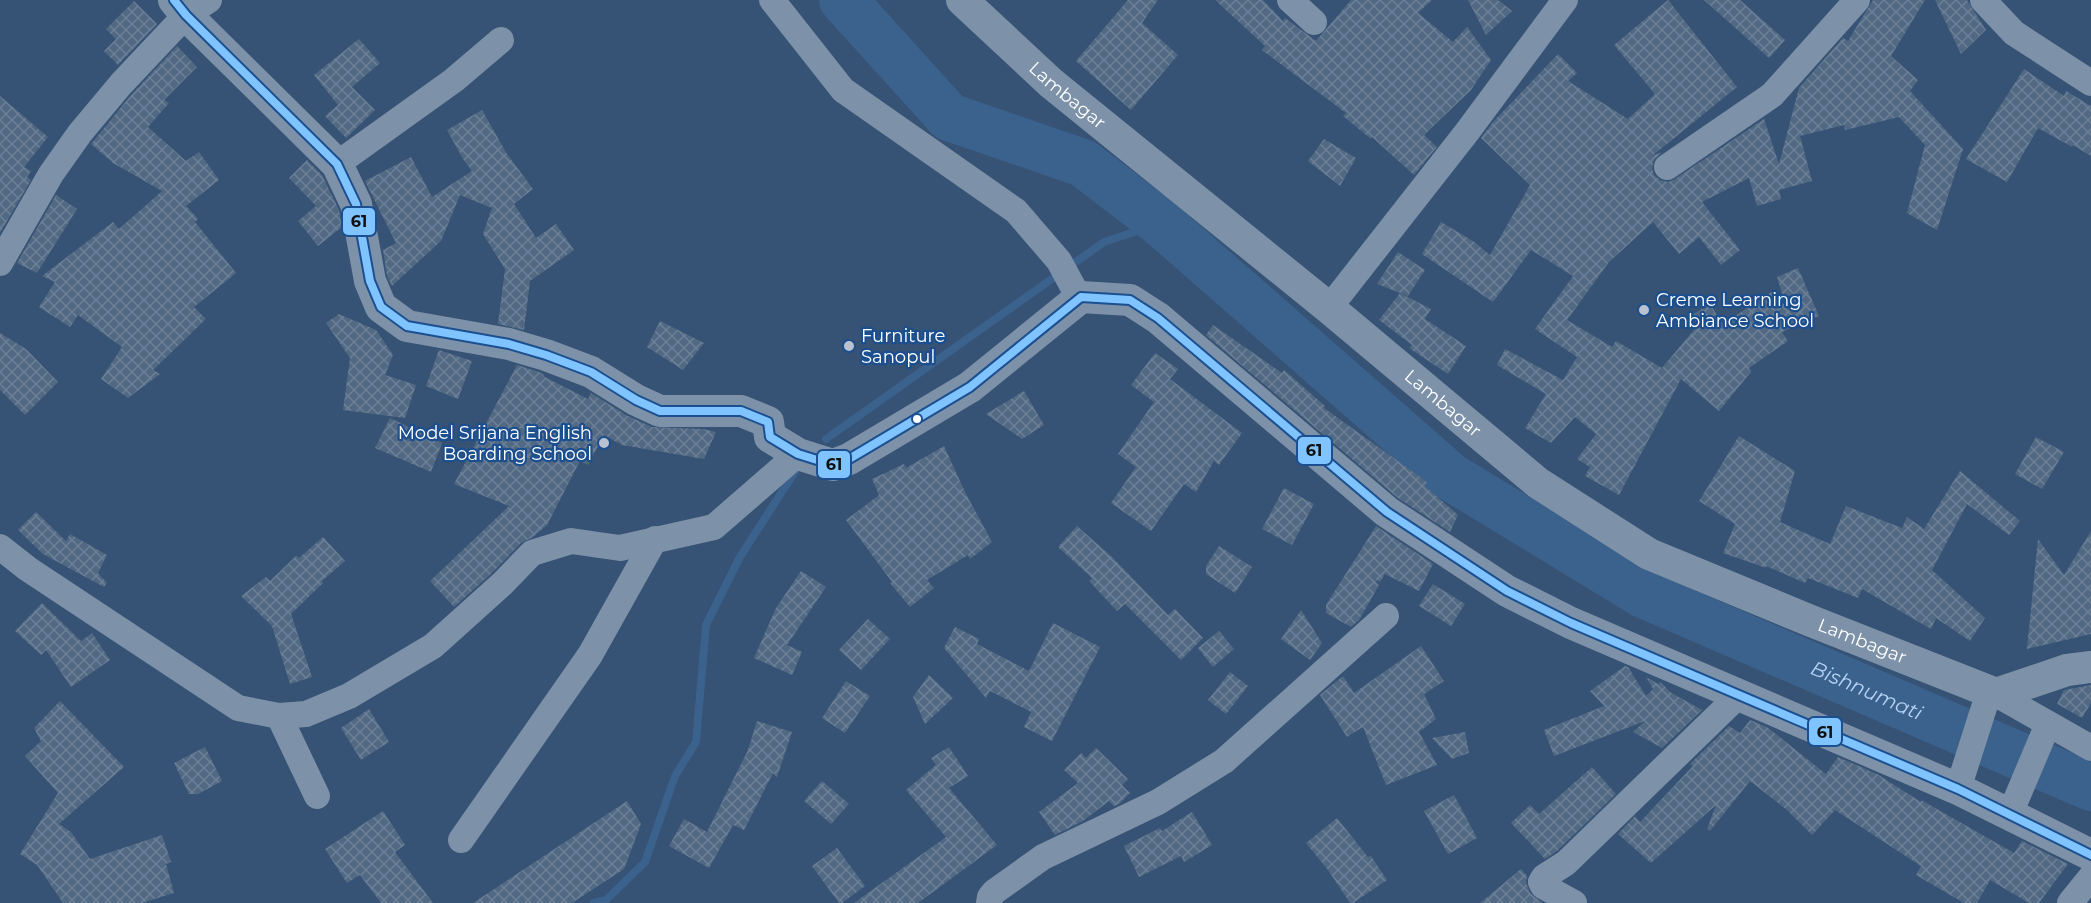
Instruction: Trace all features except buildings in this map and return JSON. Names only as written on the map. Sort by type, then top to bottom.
[{"type":"street","points":[[772,0],[843,90],[1016,212],[1059,261],[1077,292]]},
{"type":"street","name":"Lambagar","points":[[962,0],[1051,83],[1329,308],[1538,483],[1649,554],[1989,700]]},
{"type":"street","points":[[1290,0],[1314,22]]},
{"type":"street","points":[[1329,308],[1467,132],[1566,0]]},
{"type":"street","points":[[1667,167],[1772,95],[1857,0]]},
{"type":"street","points":[[1983,0],[2014,33],[2091,83]]},
{"type":"street","points":[[0,262],[51,174],[80,133],[190,5],[337,164],[356,204],[370,281],[381,307],[407,326],[509,344],[546,355],[591,372],[636,400],[660,411],[741,411],[768,422],[770,437],[798,454],[841,462],[970,387],[1077,292]]},
{"type":"street","points":[[337,164],[454,80],[501,40]]},
{"type":"street","points":[[1077,292],[1130,300],[1158,318],[1387,512],[1507,591],[1571,623],[1738,696],[1961,779],[2014,804],[2091,855]]},
{"type":"street","points":[[0,547],[28,569],[238,708],[279,716],[306,714],[349,696],[433,646],[502,584],[532,553],[572,541],[620,548],[714,527],[798,454]]},
{"type":"street","points":[[461,840],[590,655],[655,539]]},
{"type":"street","points":[[990,903],[990,897],[994,892],[1043,857],[1158,802],[1224,761],[1386,616]]},
{"type":"street","points":[[1961,779],[1989,700],[2067,670],[2091,667]]},
{"type":"street","points":[[1574,903],[1543,886],[1541,882],[1544,877],[1566,863],[1738,696]]},
{"type":"street","points":[[1989,700],[2044,735],[2091,748]]},
{"type":"street","points":[[279,716],[317,796]]},
{"type":"street","points":[[2014,804],[2044,735]]},
{"type":"street","points":[[2070,903],[2091,878]]},
{"type":"waterway","name":"Bishnumati","points":[[843,0],[949,117],[1083,163],[1161,223],[1451,477],[1643,594],[2091,787]]},
{"type":"waterway","points":[[826,439],[1104,242],[1161,223]]},
{"type":"waterway","points":[[594,903],[606,900],[645,862],[675,776],[696,742],[706,625],[740,557],[796,470]]},
{"type":"transit line","name":"61","points":[[174,0],[186,15],[337,164],[356,204],[370,281],[381,307],[407,326],[509,344],[546,355],[591,372],[636,400],[660,411],[741,411],[768,422],[770,437],[798,454],[833,465],[849,459],[970,387],[1081,297],[1130,300],[1158,318],[1387,512],[1507,591],[1571,623],[1958,789],[2091,855]]},
{"type":"place","name":"Creme Learning Ambiance School","points":[[1644,310]]},
{"type":"place","name":"Furniture Sanopul","points":[[849,346]]},
{"type":"place","name":"Model Srijana English Boarding School","points":[[604,443]]}]
